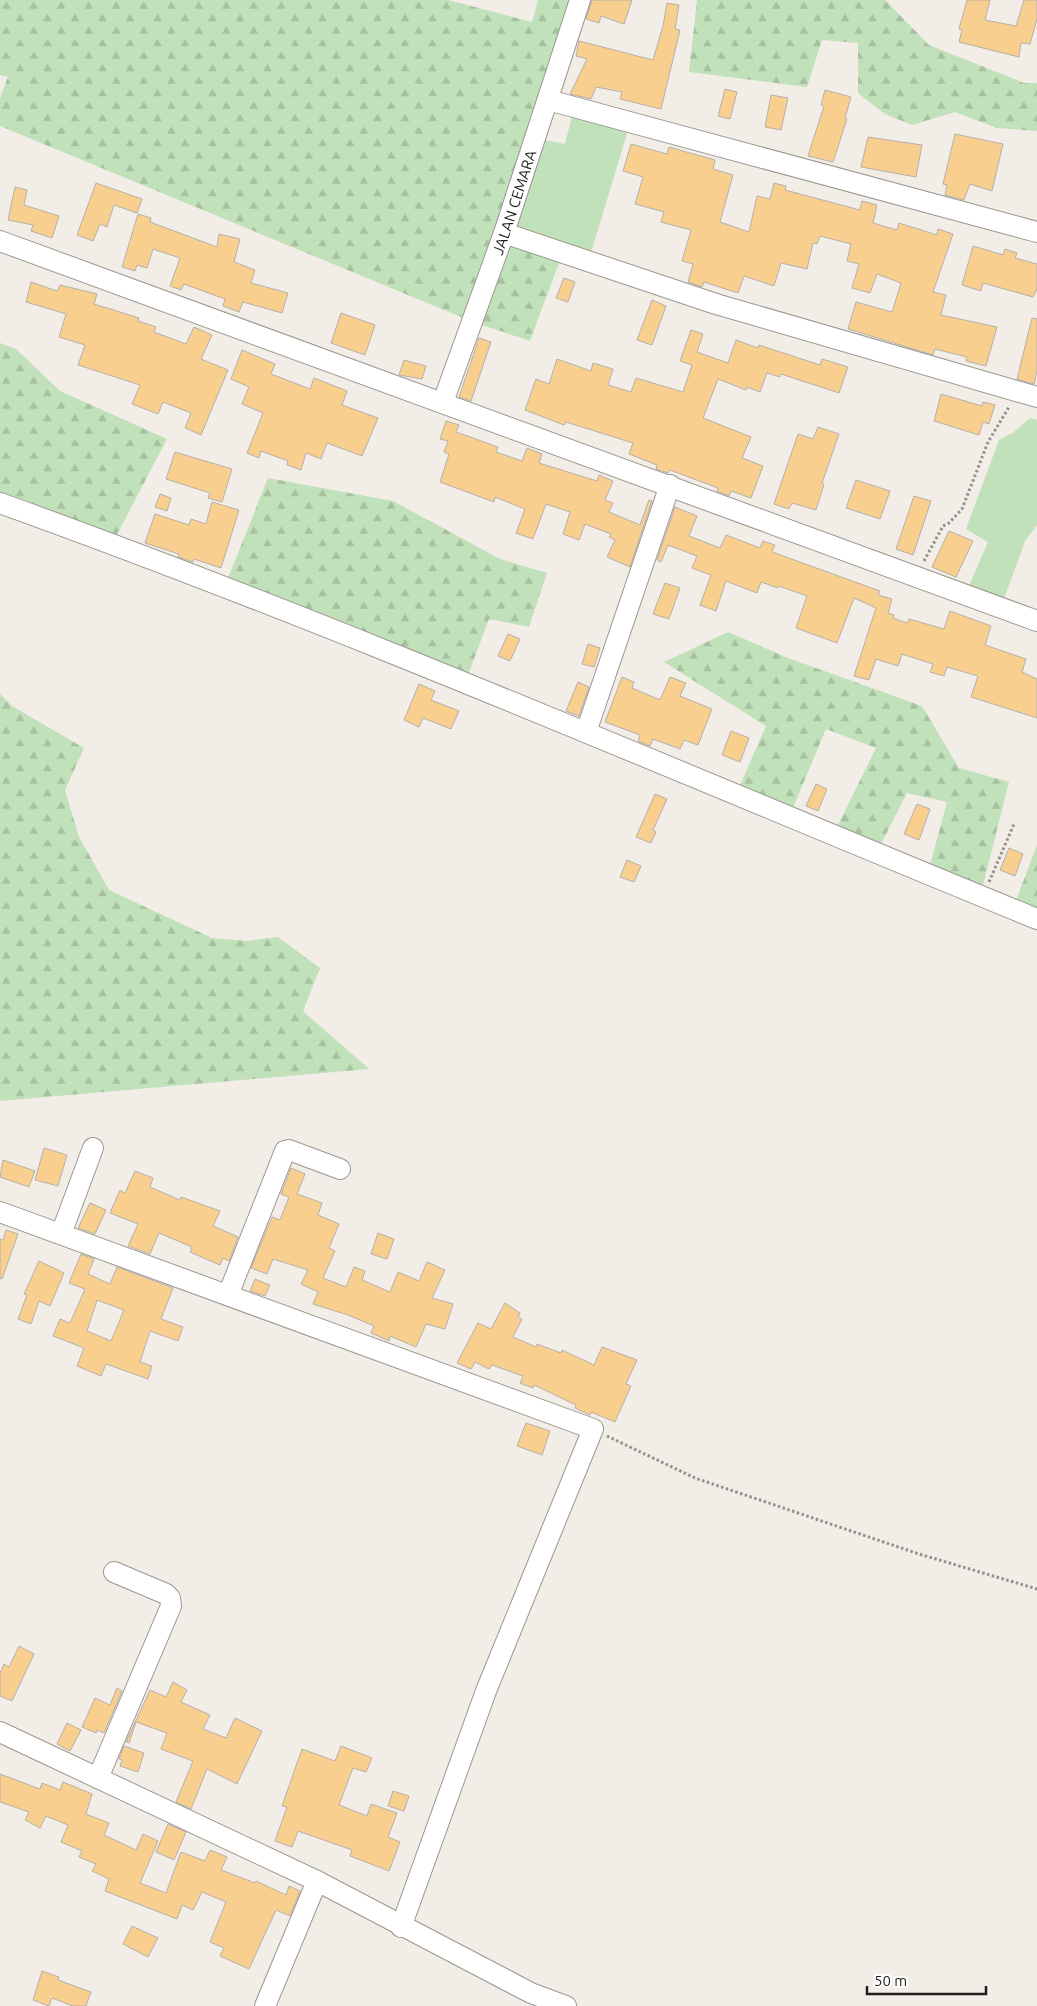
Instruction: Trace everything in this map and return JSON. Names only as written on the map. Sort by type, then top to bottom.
[{"type":"street","name":"JALAN CEMARA","points":[[442,402],[504,233],[580,0]]},
{"type":"street","points":[[548,100],[1037,232]]},
{"type":"street","points":[[504,233],[716,304],[1028,395]]},
{"type":"street","points":[[0,241],[917,575],[1037,621]]},
{"type":"street","points":[[586,732],[670,485]]},
{"type":"street","points":[[0,503],[169,564],[586,732],[1037,918]]},
{"type":"street","points":[[61,1234],[93,1148]]},
{"type":"street","points":[[228,1295],[285,1151],[289,1150],[340,1169]]},
{"type":"street","points":[[0,1212],[593,1429],[486,1691],[402,1927]]},
{"type":"street","points":[[98,1778],[171,1606],[170,1598],[166,1594],[114,1572]]},
{"type":"street","points":[[0,1732],[317,1881],[531,1993],[566,2006]]},
{"type":"street","points":[[265,2006],[317,1881]]},
{"type":"path","points":[[917,575],[940,531],[962,509],[988,442],[1028,395]]},
{"type":"path","points":[[983,896],[1014,824]]},
{"type":"path","points":[[593,1429],[695,1478],[919,1554],[1037,1589]]},
{"type":"green space","points":[[0,0],[448,0],[532,22],[538,0],[573,0],[495,237],[560,260],[530,341],[473,322],[0,126],[0,98],[8,77],[0,75]]},
{"type":"green space","points":[[697,0],[885,0],[929,45],[1024,83],[1037,83],[1037,131],[997,128],[955,112],[912,125],[885,114],[858,93],[858,43],[822,40],[807,87],[689,72]]},
{"type":"green space","points":[[573,112],[629,127],[587,266],[501,237],[533,138],[565,144]]},
{"type":"green space","points":[[0,343],[16,349],[60,391],[167,439],[112,544],[0,502]]},
{"type":"green space","points":[[1030,418],[1037,420],[1037,525],[1025,541],[1001,607],[965,595],[988,542],[966,529],[999,440],[1014,432]]},
{"type":"green space","points":[[268,478],[393,501],[500,559],[547,573],[529,627],[489,619],[465,683],[224,588]]},
{"type":"green space","points":[[728,632],[788,658],[922,706],[959,768],[1009,782],[981,893],[928,873],[947,802],[907,793],[878,850],[834,833],[876,748],[826,729],[790,815],[737,792],[766,726],[664,662]]},
{"type":"green space","points":[[0,694],[12,706],[84,748],[65,790],[79,837],[109,890],[212,938],[247,941],[278,937],[320,968],[303,1011],[369,1069],[0,1101]]},
{"type":"green space","points":[[1037,845],[1037,916],[1014,906]]},
{"type":"building","points":[[592,0],[632,0],[624,24],[601,16],[599,23],[586,19]]},
{"type":"building","points":[[967,0],[990,0],[985,20],[1016,26],[1024,0],[1037,0],[1037,19],[1030,44],[1021,43],[1019,57],[959,42],[962,30],[959,29]]},
{"type":"building","points":[[667,3],[679,5],[675,29],[680,30],[661,109],[620,99],[622,92],[596,87],[591,99],[570,94],[587,59],[576,56],[579,41],[653,60],[663,26]]},
{"type":"building","points":[[725,89],[737,92],[730,119],[718,116]]},
{"type":"building","points":[[825,90],[851,97],[845,118],[847,119],[833,162],[808,156],[824,106],[821,105]]},
{"type":"building","points":[[771,95],[788,98],[781,130],[765,127]]},
{"type":"building","points":[[955,134],[1003,144],[992,191],[970,184],[964,200],[945,195],[947,185],[943,184]]},
{"type":"building","points":[[868,137],[922,145],[916,177],[861,167]]},
{"type":"building","points":[[631,144],[667,154],[669,147],[715,160],[713,169],[733,175],[720,222],[749,232],[757,196],[770,199],[774,183],[786,186],[785,190],[860,210],[862,201],[877,205],[873,223],[897,230],[899,223],[937,235],[938,229],[953,234],[933,292],[946,295],[941,315],[997,327],[986,366],[966,361],[967,357],[935,349],[933,355],[848,329],[856,302],[892,312],[901,283],[877,274],[870,293],[852,288],[859,264],[847,261],[851,244],[820,236],[817,244],[813,243],[807,269],[781,263],[774,286],[744,276],[738,293],[704,282],[702,287],[688,282],[693,264],[682,261],[691,230],[661,222],[664,212],[635,204],[643,177],[623,171]]},
{"type":"building","points":[[96,183],[142,199],[137,213],[114,205],[107,227],[100,224],[93,241],[77,235]]},
{"type":"building","points":[[15,187],[27,190],[24,205],[59,216],[52,238],[31,231],[33,225],[8,220]]},
{"type":"building","points":[[138,214],[151,218],[150,222],[217,247],[219,234],[240,239],[234,262],[255,270],[251,283],[288,293],[282,313],[243,302],[239,312],[223,306],[225,299],[184,284],[181,290],[170,286],[180,258],[153,249],[147,268],[137,265],[135,271],[122,267]]},
{"type":"building","points":[[973,246],[1003,255],[1005,249],[1017,253],[1015,258],[1037,264],[1037,289],[1033,297],[983,283],[981,291],[962,285]]},
{"type":"building","points":[[564,278],[575,282],[568,302],[556,298]]},
{"type":"building","points":[[31,282],[57,291],[60,285],[97,294],[94,304],[139,318],[138,321],[156,327],[154,332],[186,344],[194,327],[212,335],[201,359],[228,370],[201,435],[185,428],[191,413],[163,402],[158,414],[132,404],[140,385],[78,365],[85,345],[59,337],[66,314],[26,302]]},
{"type":"building","points":[[652,300],[666,306],[652,345],[637,340]]},
{"type":"building","points":[[341,313],[375,325],[365,355],[331,343]]},
{"type":"building","points":[[1032,318],[1037,319],[1037,371],[1034,384],[1017,379]]},
{"type":"building","points":[[691,330],[703,334],[697,352],[728,363],[736,340],[758,348],[759,345],[820,365],[822,359],[848,367],[839,393],[781,374],[780,377],[767,373],[760,392],[747,387],[746,390],[718,379],[703,418],[751,437],[742,458],[763,466],[751,498],[731,491],[729,496],[717,491],[718,488],[670,470],[668,473],[656,469],[657,465],[629,454],[633,443],[566,422],[564,425],[525,410],[536,379],[549,384],[557,359],[591,371],[593,363],[613,369],[608,385],[631,392],[636,378],[683,392],[692,365],[680,361]]},
{"type":"building","points":[[479,338],[491,342],[471,401],[459,397]]},
{"type":"building","points":[[242,350],[275,364],[271,374],[310,389],[314,378],[347,391],[342,405],[378,418],[362,456],[327,443],[321,459],[306,453],[301,470],[287,465],[288,461],[261,451],[259,458],[247,453],[263,413],[242,404],[249,387],[231,379]]},
{"type":"building","points":[[404,360],[426,366],[422,379],[399,375]]},
{"type":"building","points":[[941,394],[982,406],[983,402],[995,405],[989,424],[983,422],[979,435],[934,421]]},
{"type":"building","points":[[446,421],[459,425],[456,432],[498,447],[496,452],[522,461],[527,448],[542,454],[539,463],[597,481],[599,475],[613,481],[605,500],[613,503],[609,512],[640,525],[649,500],[652,501],[630,567],[607,557],[615,540],[609,537],[611,534],[585,524],[579,540],[563,534],[570,512],[546,504],[533,539],[516,533],[525,509],[495,497],[494,502],[440,482],[449,454],[444,452],[448,441],[440,439]]},
{"type":"building","points":[[818,427],[839,434],[822,483],[824,484],[816,510],[792,503],[789,509],[774,504],[798,434],[813,439]]},
{"type":"building","points":[[175,452],[232,469],[222,502],[208,498],[210,493],[166,479]]},
{"type":"building","points":[[856,480],[890,491],[880,519],[846,508]]},
{"type":"building","points":[[160,494],[171,498],[167,511],[155,507]]},
{"type":"building","points":[[914,496],[931,501],[913,555],[896,549]]},
{"type":"building","points":[[212,502],[239,510],[221,568],[194,559],[193,562],[178,557],[179,554],[145,543],[155,514],[189,525],[191,519],[206,524]]},
{"type":"building","points":[[675,507],[697,516],[689,536],[720,548],[726,535],[760,548],[763,541],[775,545],[772,552],[880,591],[878,595],[892,599],[888,613],[894,615],[893,618],[907,623],[909,619],[944,629],[950,611],[991,626],[985,645],[1026,659],[1022,672],[1037,679],[1037,718],[971,697],[978,676],[947,667],[944,676],[930,672],[933,664],[902,654],[898,666],[876,659],[869,680],[854,676],[876,608],[854,598],[837,643],[796,628],[807,596],[779,586],[778,588],[761,582],[757,593],[726,581],[716,611],[700,605],[711,575],[692,568],[697,556],[668,545],[661,562],[657,560]]},
{"type":"building","points":[[949,531],[973,541],[956,577],[932,567]]},
{"type":"building","points":[[665,583],[680,588],[669,619],[653,614]]},
{"type":"building","points":[[508,634],[520,639],[510,661],[498,656]]},
{"type":"building","points":[[588,644],[600,648],[594,667],[582,664]]},
{"type":"building","points":[[622,677],[634,682],[632,688],[660,700],[670,677],[686,683],[680,696],[712,709],[698,745],[684,740],[680,749],[653,739],[650,746],[638,741],[640,735],[605,722]]},
{"type":"building","points":[[578,682],[589,687],[579,716],[566,711]]},
{"type":"building","points":[[419,684],[435,691],[431,700],[459,711],[451,729],[423,718],[419,727],[404,720]]},
{"type":"building","points":[[731,731],[749,738],[740,762],[722,755]]},
{"type":"building","points":[[816,784],[827,789],[818,811],[806,806]]},
{"type":"building","points":[[655,794],[667,799],[653,830],[656,832],[651,843],[636,837]]},
{"type":"building","points":[[917,804],[930,809],[919,840],[904,834]]},
{"type":"building","points":[[1009,848],[1023,854],[1015,876],[1000,870]]},
{"type":"building","points":[[627,860],[641,866],[634,882],[620,877]]},
{"type":"building","points":[[44,1148],[67,1155],[58,1186],[35,1180]]},
{"type":"building","points":[[3,1160],[35,1171],[29,1187],[0,1177]]},
{"type":"building","points":[[291,1168],[305,1174],[297,1194],[322,1203],[318,1215],[339,1224],[329,1248],[335,1251],[323,1278],[346,1287],[354,1267],[365,1271],[362,1280],[390,1292],[398,1272],[419,1281],[427,1262],[445,1270],[432,1298],[453,1304],[445,1329],[426,1324],[416,1347],[390,1336],[389,1341],[371,1333],[374,1326],[348,1315],[313,1304],[318,1292],[301,1284],[308,1270],[273,1259],[267,1274],[251,1268],[272,1217],[280,1220],[289,1197],[281,1194]]},
{"type":"building","points":[[135,1171],[153,1178],[150,1187],[180,1200],[181,1197],[220,1211],[213,1226],[238,1237],[229,1261],[223,1258],[220,1265],[190,1252],[192,1247],[159,1233],[150,1254],[128,1246],[138,1224],[110,1213],[120,1190],[125,1193]]},
{"type":"building","points":[[90,1203],[106,1210],[95,1234],[78,1228]]},
{"type":"building","points":[[6,1230],[18,1234],[2,1279],[0,1278],[0,1239],[3,1240]]},
{"type":"building","points":[[378,1233],[394,1239],[387,1259],[371,1254]]},
{"type":"building","points":[[81,1254],[94,1259],[88,1274],[110,1284],[117,1267],[173,1288],[161,1319],[183,1327],[178,1341],[150,1331],[140,1362],[152,1366],[148,1379],[106,1364],[101,1376],[77,1366],[84,1348],[53,1336],[60,1319],[70,1323],[85,1289],[69,1283]],"holes":[[[97,1300],[124,1310],[111,1341],[87,1331]]]},
{"type":"building","points":[[39,1261],[64,1273],[50,1306],[39,1301],[31,1324],[18,1319],[27,1295],[24,1294]]},
{"type":"building","points":[[255,1279],[270,1285],[265,1296],[250,1291]]},
{"type":"building","points":[[505,1303],[520,1313],[518,1317],[522,1319],[513,1337],[536,1347],[537,1344],[561,1353],[562,1350],[594,1365],[602,1347],[637,1360],[626,1384],[631,1386],[615,1422],[591,1412],[590,1415],[575,1408],[576,1405],[534,1385],[533,1388],[520,1383],[523,1376],[492,1365],[489,1369],[475,1362],[471,1369],[457,1363],[478,1323],[491,1329]]},
{"type":"building","points":[[526,1423],[550,1431],[542,1455],[517,1446]]},
{"type":"building","points":[[19,1646],[34,1654],[12,1701],[0,1696],[0,1673],[4,1664],[9,1667]]},
{"type":"building","points":[[173,1682],[187,1690],[181,1702],[210,1715],[203,1729],[226,1738],[235,1718],[262,1731],[237,1784],[207,1769],[191,1809],[176,1802],[193,1761],[161,1749],[167,1733],[136,1722],[129,1743],[126,1742],[150,1690],[166,1697]]},
{"type":"building","points":[[117,1688],[122,1691],[104,1733],[97,1730],[96,1733],[82,1727],[95,1698],[110,1705]]},
{"type":"building","points":[[67,1723],[81,1730],[70,1751],[57,1744]]},
{"type":"building","points":[[124,1746],[144,1753],[138,1772],[120,1766],[122,1760],[119,1759]]},
{"type":"building","points":[[341,1746],[372,1758],[366,1772],[353,1768],[339,1805],[367,1816],[371,1804],[397,1813],[388,1837],[400,1842],[389,1871],[350,1856],[352,1850],[298,1831],[292,1847],[275,1841],[287,1807],[282,1806],[302,1749],[335,1761]]},
{"type":"building","points":[[0,1774],[40,1789],[42,1783],[60,1790],[63,1782],[92,1794],[86,1814],[109,1823],[104,1835],[136,1850],[143,1834],[158,1841],[140,1883],[166,1893],[181,1852],[205,1861],[210,1850],[227,1857],[221,1870],[255,1883],[256,1881],[286,1895],[289,1886],[300,1891],[290,1916],[276,1910],[249,1969],[220,1956],[224,1948],[210,1942],[226,1902],[202,1892],[193,1910],[182,1905],[177,1919],[105,1891],[109,1879],[92,1871],[96,1864],[79,1857],[82,1851],[61,1842],[68,1825],[46,1816],[40,1828],[25,1820],[29,1812],[0,1802]]},
{"type":"building","points":[[393,1791],[409,1796],[404,1811],[388,1806]]},
{"type":"building","points":[[168,1824],[186,1832],[174,1860],[156,1852]]},
{"type":"building","points":[[132,1926],[158,1938],[148,1957],[123,1944]]},
{"type":"building","points":[[42,1971],[59,1977],[58,1980],[91,1992],[86,2006],[73,2006],[52,1998],[49,2006],[33,2000]]}]
